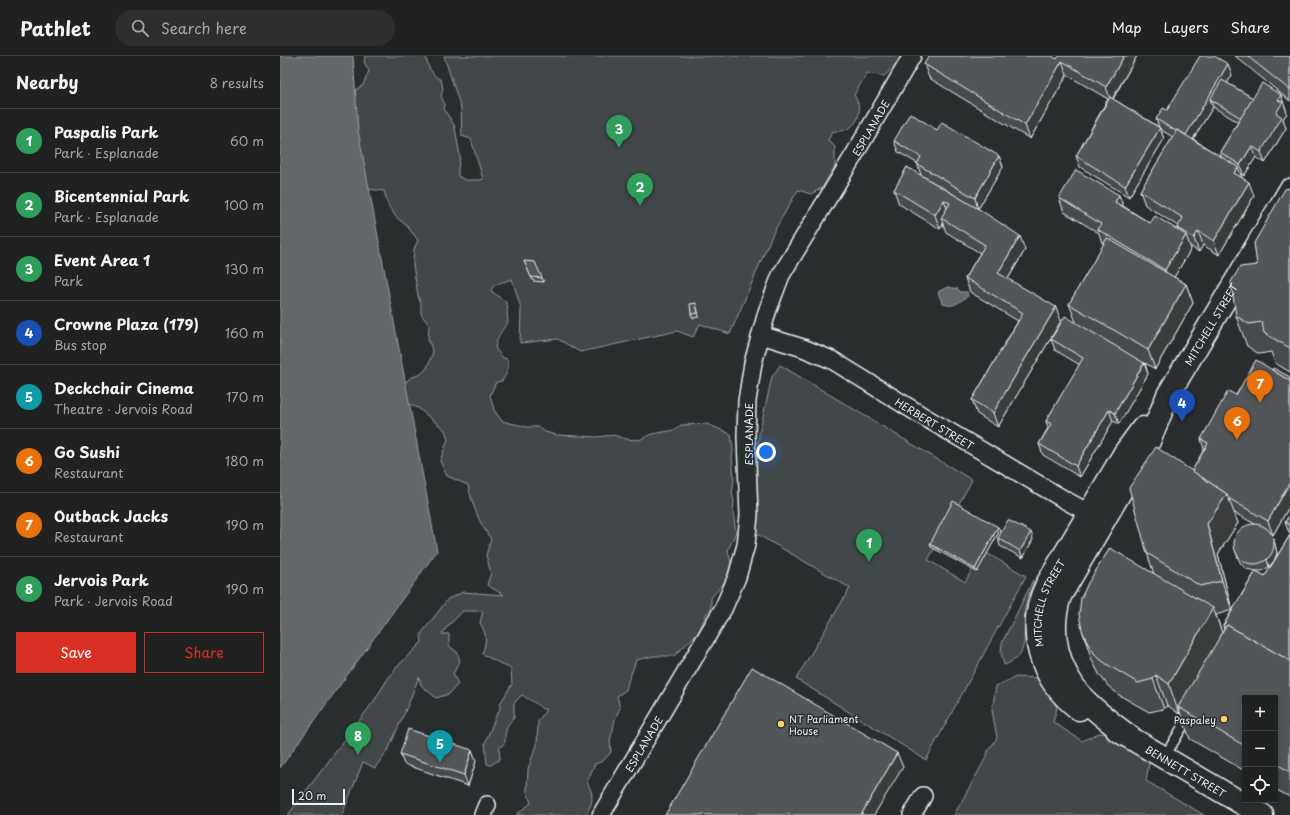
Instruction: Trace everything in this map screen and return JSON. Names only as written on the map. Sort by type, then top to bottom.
[{"type":"street","name":"ESPLANADE","points":[[601,815],[723,609],[737,577],[748,530],[749,500],[746,437],[747,401],[753,363],[767,312],[782,275],[912,56]]},
{"type":"street","name":"MITCHELL STREET","points":[[1050,657],[1055,624],[1055,610],[1060,596],[1124,454],[1168,395],[1290,190]]},
{"type":"street","name":"HERBERT STREET","points":[[761,335],[803,348],[832,360],[921,415],[1096,517]]},
{"type":"street","name":"BENNETT STREET","points":[[1050,657],[1083,698],[1094,709],[1130,737],[1262,815]]},
{"type":"street","points":[[912,815],[923,796]]},
{"type":"lane","points":[[1164,758],[1197,703]]},
{"type":"shaded area","points":[[280,56],[353,56],[358,130],[437,551],[280,768]]},
{"type":"shaded area","points":[[365,56],[425,56],[429,68],[435,76],[441,80],[443,88],[441,96],[445,105],[444,109],[454,125],[460,157],[458,176],[465,180],[481,180],[483,179],[471,139],[462,136],[461,108],[444,56],[901,56],[892,69],[884,76],[867,73],[854,95],[859,107],[856,122],[848,129],[833,131],[828,140],[835,147],[835,166],[822,188],[811,194],[798,190],[773,233],[730,334],[700,324],[693,337],[677,331],[580,352],[558,339],[520,343],[521,308],[512,279],[495,285],[491,291],[505,301],[508,307],[508,323],[503,328],[495,348],[503,358],[507,359],[507,373],[502,381],[496,382],[490,395],[494,410],[502,421],[527,427],[539,427],[545,432],[557,435],[597,437],[613,435],[626,439],[639,440],[652,434],[675,430],[681,425],[707,424],[731,434],[734,479],[732,494],[734,501],[733,513],[736,532],[728,550],[731,563],[726,580],[711,598],[711,608],[707,613],[698,633],[674,656],[654,656],[636,660],[626,690],[617,696],[620,708],[615,719],[610,740],[611,752],[603,761],[595,764],[587,782],[591,791],[592,799],[590,807],[585,815],[516,815],[531,803],[527,792],[528,769],[537,746],[538,721],[547,709],[542,709],[522,695],[514,703],[514,718],[506,729],[505,742],[499,749],[500,759],[491,765],[487,764],[485,743],[500,709],[500,704],[512,684],[511,669],[482,654],[486,638],[480,623],[483,611],[463,611],[442,634],[449,634],[449,646],[457,652],[460,661],[453,674],[458,684],[449,694],[436,698],[421,685],[419,677],[389,748],[375,768],[363,762],[342,815],[288,815],[374,701],[396,668],[422,642],[421,634],[448,599],[463,592],[504,595],[487,585],[491,573],[486,555],[491,539],[476,513],[468,485],[447,476],[440,461],[448,439],[445,430],[418,408],[403,401],[401,387],[410,378],[421,374],[427,368],[433,352],[428,339],[429,325],[421,314],[421,304],[418,296],[413,265],[414,249],[418,240],[407,226],[396,217],[388,205],[384,191],[360,188],[351,93],[363,85],[369,71],[364,62]]},
{"type":"shaded area","points":[[947,287],[958,289],[960,292],[967,292],[968,296],[953,305],[946,305],[942,303],[938,292]]},
{"type":"shaded area","points":[[780,365],[972,480],[928,560],[965,582],[983,551],[1026,576],[926,760],[796,679],[850,588],[752,531],[759,434],[772,377]]},
{"type":"shaded area","points":[[1033,580],[1034,581],[1027,598],[1025,608],[1024,642],[1022,649],[1019,656],[1013,661],[1004,665],[1001,652],[1002,643]]},
{"type":"shaded area","points":[[1016,677],[1038,678],[1048,689],[1057,708],[1053,722],[1082,741],[1099,733],[1117,735],[1141,748],[1149,763],[1146,781],[1204,815],[954,815],[987,756],[988,751],[997,738],[992,710],[996,686]]},
{"type":"building","points":[[929,56],[1052,56],[1057,59],[1059,56],[1124,56],[1106,87],[1062,61],[1025,125],[924,64]]},
{"type":"building","points":[[1200,56],[1214,56],[1228,64],[1186,135],[1156,119],[1163,108],[1167,110]]},
{"type":"building","points":[[1247,56],[1290,56],[1290,90]]},
{"type":"building","points":[[1222,80],[1253,98],[1241,118],[1210,99]]},
{"type":"building","points":[[1262,83],[1281,95],[1278,100],[1283,102],[1276,113],[1282,117],[1261,152],[1252,146],[1240,165],[1220,152]]},
{"type":"building","points":[[1110,97],[1160,128],[1125,186],[1076,156]]},
{"type":"building","points":[[910,113],[937,130],[942,122],[999,156],[975,198],[917,164],[921,157],[894,141]]},
{"type":"building","points":[[1177,130],[1238,167],[1234,173],[1249,182],[1214,241],[1198,231],[1194,238],[1177,228],[1183,218],[1140,191]]},
{"type":"building","points":[[907,167],[982,211],[1020,236],[998,273],[1056,307],[993,413],[972,400],[1023,313],[965,278],[985,245],[941,218],[950,203],[944,200],[935,215],[894,190]]},
{"type":"building","points":[[1076,170],[1119,195],[1115,202],[1150,223],[1155,216],[1186,235],[1165,270],[1097,229],[1101,224],[1059,198]]},
{"type":"building","points":[[1290,188],[1290,348],[1264,333],[1262,322],[1249,324],[1236,316],[1231,282],[1240,267],[1257,265],[1254,243],[1285,189]]},
{"type":"building","points":[[1107,238],[1186,284],[1148,350],[1069,304]]},
{"type":"building","points":[[524,261],[535,262],[542,278],[531,277]]},
{"type":"building","points":[[696,303],[698,313],[691,314],[690,304]]},
{"type":"building","points":[[1065,316],[1144,363],[1115,413],[1109,410],[1076,466],[1039,444],[1051,424],[1046,421],[1083,358],[1051,339]]},
{"type":"building","points":[[1256,360],[1290,381],[1290,482],[1268,521],[1228,498],[1227,494],[1192,471],[1208,443],[1201,439],[1228,391],[1236,395]]},
{"type":"building","points":[[1273,368],[1290,377],[1290,381],[1272,370]]},
{"type":"building","points":[[1156,447],[1227,494],[1207,524],[1222,581],[1200,586],[1147,553],[1129,488]]},
{"type":"building","points":[[953,501],[998,527],[975,569],[930,544]]},
{"type":"building","points":[[1290,514],[1290,525],[1285,522]]},
{"type":"building","points":[[1008,520],[1031,532],[1020,551],[998,538]]},
{"type":"building","points":[[1254,524],[1265,527],[1271,533],[1274,544],[1271,555],[1265,561],[1254,564],[1243,561],[1237,555],[1234,544],[1237,533],[1243,527]]},
{"type":"building","points":[[1290,535],[1290,661],[1227,625],[1226,628],[1223,626],[1256,571],[1265,576]]},
{"type":"building","points":[[1110,548],[1213,608],[1169,684],[1156,675],[1153,679],[1138,683],[1097,657],[1088,644],[1082,630],[1079,614],[1081,598],[1088,583]]},
{"type":"building","points":[[1227,625],[1290,661],[1290,772],[1278,765],[1278,695],[1242,695],[1242,744],[1178,707]]},
{"type":"building","name":"NT Parliament House","points":[[752,667],[897,753],[861,815],[665,815]]},
{"type":"building","points":[[408,729],[472,750],[464,775],[400,754]]},
{"type":"place","name":"Event Area 1","points":[[619,148]]},
{"type":"place","name":"Bicentennial Park","points":[[640,206]]},
{"type":"place","name":"Outback Jacks","points":[[1260,403]]},
{"type":"place","name":"Crowne Plaza (179)","points":[[1182,422]]},
{"type":"place","name":"Go Sushi","points":[[1237,440]]},
{"type":"place","name":"Paspalis Park","points":[[869,562]]},
{"type":"place","name":"Paspaley","points":[[1224,719]]},
{"type":"place","name":"NT Parliament House","points":[[781,724]]},
{"type":"place","name":"Jervois Park","points":[[358,755]]},
{"type":"place","name":"Deckchair Cinema","points":[[440,763]]}]
